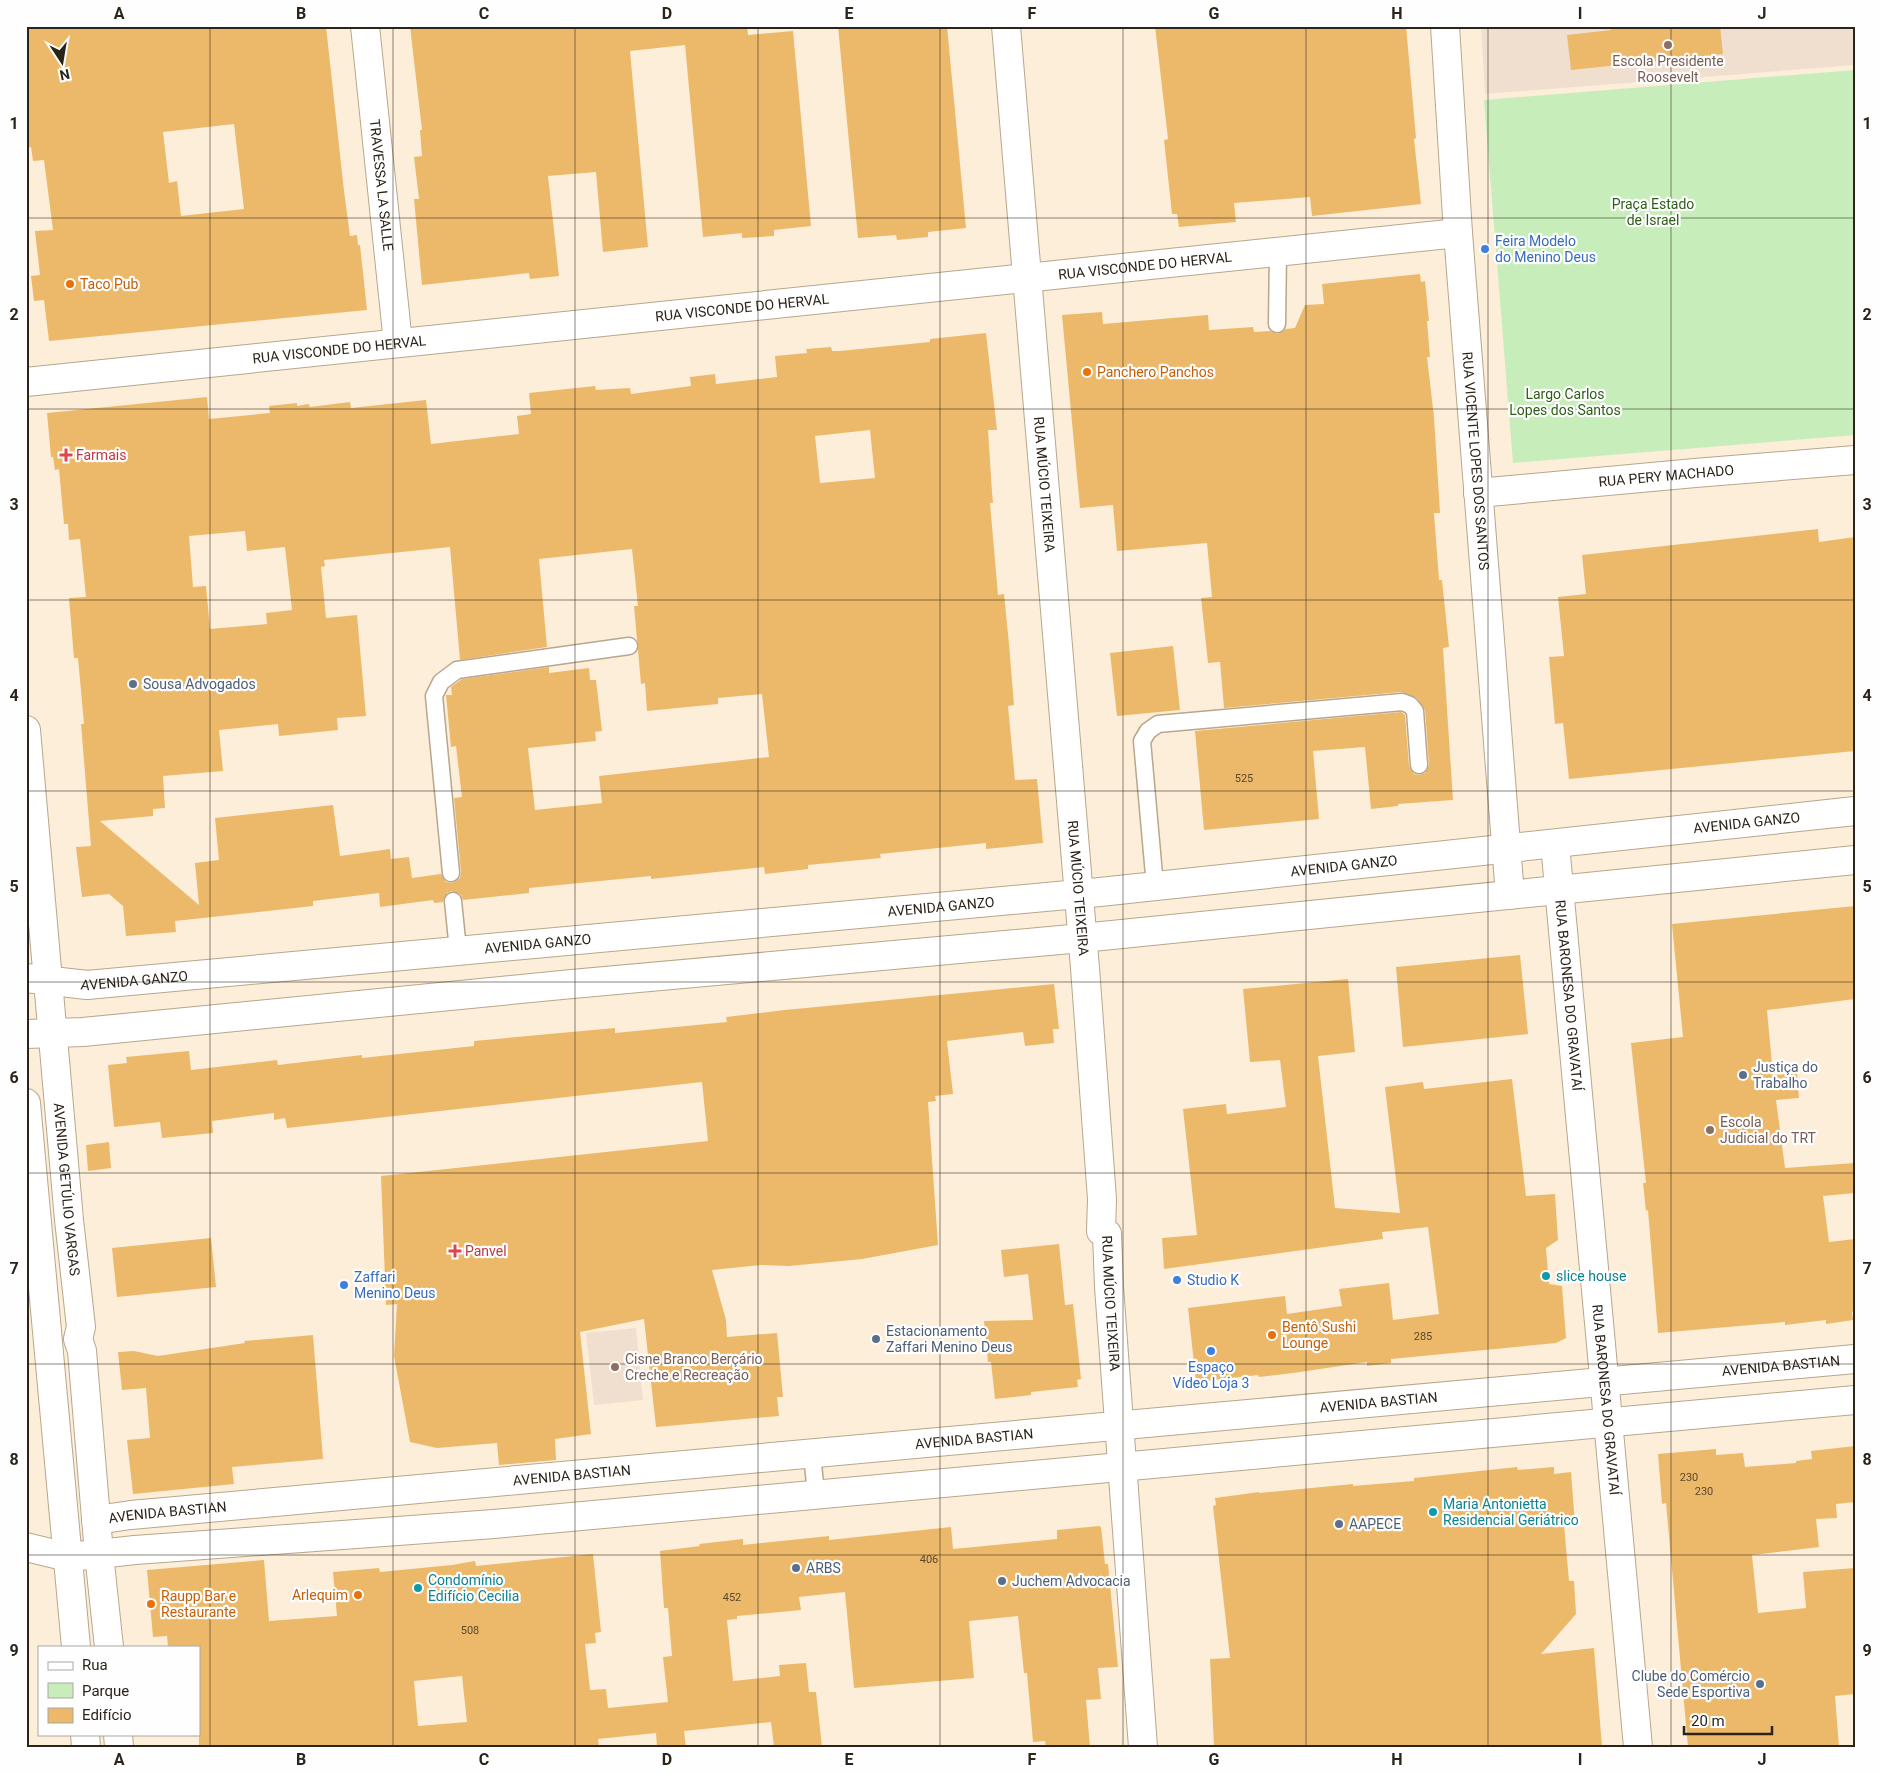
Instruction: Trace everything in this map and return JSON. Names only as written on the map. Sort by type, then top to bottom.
[{"type":"street","name":"TRAVESSA LA SALLE","points":[[365,26],[398,343]]},
{"type":"street","name":"RUA MÚCIO TEIXEIRA","points":[[1006,26],[1082,938],[1102,1199],[1101,1232],[1107,1234],[1107,1268],[1143,1747]]},
{"type":"street","name":"RUA VICENTE LOPES DOS SANTOS","points":[[1445,26],[1458,233],[1510,895]]},
{"type":"street","name":"RUA VISCONDE DO HERVAL","points":[[26,382],[1458,233]]},
{"type":"street","name":"RUA PERY MACHADO","points":[[1478,493],[1855,460]]},
{"type":"street","name":"AVENIDA GETÚLIO VARGAS","points":[[26,730],[37,980],[53,1033],[81,1328],[78,1339],[82,1352],[109,1646]]},
{"type":"street","name":"AVENIDA GANZO","points":[[37,980],[87,985],[1078,894],[1855,812]]},
{"type":"street","name":"RUA BARONESA DO GRAVATAÍ","points":[[1554,844],[1638,1747]]},
{"type":"street","points":[[26,1034],[83,1032],[572,984],[1082,938],[1855,860]]},
{"type":"street","points":[[568,940],[572,984]]},
{"type":"street","points":[[26,1103],[76,1646]]},
{"type":"street","name":"AVENIDA BASTIAN","points":[[65,1525],[140,1514],[1855,1359]]},
{"type":"street","points":[[28,1547],[67,1557],[135,1550],[494,1524],[1855,1400]]},
{"type":"street","points":[[490,1483],[494,1524]]},
{"type":"street","points":[[28,1547],[65,1525]]},
{"type":"lane","points":[[1276,324],[1278,251]]},
{"type":"lane","points":[[451,873],[434,696],[441,682],[457,670],[628,646]]},
{"type":"lane","points":[[1155,886],[1142,741],[1148,731],[1158,724],[1402,702],[1416,710],[1419,764]]},
{"type":"lane","points":[[454,901],[458,950]]},
{"type":"lane","points":[[812,1454],[816,1494]]},
{"type":"shaded area","name":"Escola Presidente Roosevelt","points":[[1481,26],[1855,26],[1855,65],[1485,94]]},
{"type":"shaded area","name":"Cisne Branco Berçário Creche e Recreação","points":[[636,1328],[643,1400],[594,1405],[586,1333]]},
{"type":"green space","name":"Praça Estado de Israel","points":[[1855,70],[1855,435],[1513,463],[1484,100]]},
{"type":"building","points":[[26,26],[326,26],[350,236],[357,235],[358,245],[360,245],[367,310],[49,341],[44,300],[34,301],[31,276],[40,275],[35,231],[53,230],[44,160],[33,161],[31,147],[26,148]],"holes":[[[234,124],[244,209],[181,216],[177,181],[169,183],[163,132]]]},
{"type":"building","points":[[410,26],[747,26],[748,35],[793,31],[811,226],[774,230],[774,236],[742,238],[742,233],[703,237],[685,45],[630,51],[648,247],[603,252],[596,172],[548,176],[559,276],[530,279],[529,273],[422,285],[414,199],[419,199],[414,157],[422,156],[420,130],[422,130]]},
{"type":"building","points":[[838,26],[947,26],[966,228],[928,232],[928,237],[897,240],[896,235],[858,238]]},
{"type":"building","points":[[1155,26],[1406,26],[1416,138],[1414,139],[1421,204],[1312,216],[1310,197],[1234,203],[1236,222],[1179,227],[1177,214],[1172,214],[1164,140],[1168,139]]},
{"type":"building","points":[[1611,26],[1720,26],[1723,54],[1571,70],[1567,35],[1611,30]]},
{"type":"building","points":[[1420,274],[1421,282],[1425,281],[1429,321],[1427,321],[1430,357],[1427,357],[1434,417],[1440,513],[1434,513],[1439,580],[1442,580],[1449,647],[1443,648],[1453,800],[1398,804],[1398,806],[1371,809],[1365,747],[1313,751],[1319,819],[1204,830],[1195,731],[1401,712],[1405,715],[1409,766],[1414,774],[1420,775],[1425,773],[1429,765],[1425,710],[1417,698],[1401,692],[1224,708],[1220,662],[1208,663],[1201,598],[1212,597],[1207,543],[1117,551],[1113,505],[1080,508],[1062,315],[1102,312],[1103,324],[1208,315],[1209,330],[1253,327],[1254,332],[1270,331],[1277,334],[1286,329],[1295,328],[1305,305],[1324,304],[1322,284]]},
{"type":"building","points":[[986,333],[997,430],[988,430],[993,503],[990,503],[998,595],[1004,594],[1009,644],[1014,705],[1008,706],[1015,780],[1037,779],[1043,843],[986,849],[986,843],[880,854],[881,858],[808,865],[808,869],[765,874],[764,867],[651,879],[651,876],[529,888],[529,893],[463,900],[461,895],[452,891],[447,893],[443,902],[434,903],[433,900],[380,907],[379,893],[313,901],[313,906],[175,921],[176,932],[126,936],[123,906],[109,894],[82,897],[76,847],[91,846],[81,724],[84,724],[78,658],[74,658],[69,598],[86,597],[80,539],[69,540],[68,524],[64,524],[59,469],[55,470],[53,457],[51,457],[47,413],[207,397],[209,419],[270,413],[269,406],[297,403],[297,406],[309,404],[310,407],[350,402],[351,408],[426,400],[431,444],[519,434],[517,416],[531,414],[529,393],[595,386],[596,390],[630,388],[631,394],[691,386],[690,377],[715,374],[716,384],[777,377],[775,356],[807,353],[806,349],[831,347],[832,351],[840,351],[930,342],[930,339]],"holes":[[[870,430],[875,478],[820,483],[815,436]],[[245,531],[247,551],[285,547],[292,610],[266,613],[267,624],[210,629],[206,586],[193,587],[189,536]],[[450,547],[460,660],[547,647],[539,559],[632,549],[638,606],[634,606],[641,684],[645,683],[647,711],[718,704],[718,698],[762,694],[769,757],[599,776],[602,803],[535,810],[528,748],[596,741],[595,732],[602,731],[596,680],[590,680],[589,668],[549,673],[549,667],[462,679],[451,687],[452,695],[446,695],[451,747],[456,746],[462,797],[454,798],[460,878],[452,883],[446,882],[441,874],[412,878],[409,857],[391,859],[390,849],[340,856],[333,805],[215,818],[219,860],[195,863],[199,905],[100,821],[153,816],[153,809],[165,808],[163,776],[223,771],[219,730],[278,724],[279,736],[338,730],[337,718],[366,716],[357,615],[326,618],[321,567],[325,566],[324,560]]]},
{"type":"building","points":[[1818,529],[1819,542],[1855,537],[1855,751],[1569,779],[1563,723],[1555,724],[1549,657],[1564,656],[1558,597],[1586,594],[1582,555]]},
{"type":"building","points":[[1173,646],[1180,710],[1117,716],[1110,653]]},
{"type":"building","points":[[1855,906],[1855,999],[1767,1010],[1773,1075],[1797,1073],[1799,1098],[1776,1100],[1785,1168],[1855,1163],[1855,1193],[1823,1196],[1829,1242],[1855,1239],[1855,1311],[1852,1312],[1853,1320],[1826,1324],[1826,1320],[1785,1325],[1785,1322],[1658,1333],[1648,1210],[1646,1211],[1643,1183],[1646,1183],[1631,1043],[1683,1037],[1672,924]]},
{"type":"building","points":[[1520,955],[1528,1034],[1403,1047],[1396,967]]},
{"type":"building","points":[[1348,979],[1355,1052],[1318,1056],[1335,1208],[1400,1213],[1385,1087],[1423,1082],[1424,1089],[1512,1079],[1526,1196],[1555,1194],[1558,1240],[1546,1248],[1549,1284],[1562,1286],[1566,1338],[1556,1343],[1391,1359],[1391,1363],[1367,1366],[1367,1362],[1259,1377],[1258,1375],[1196,1382],[1188,1308],[1285,1296],[1287,1314],[1342,1306],[1339,1289],[1389,1283],[1393,1320],[1439,1314],[1428,1227],[1382,1232],[1383,1239],[1164,1269],[1162,1238],[1197,1235],[1183,1109],[1226,1104],[1227,1114],[1286,1107],[1280,1060],[1250,1062],[1243,989]]},
{"type":"building","points":[[1054,984],[1059,1029],[1053,1029],[1054,1043],[1025,1046],[1023,1032],[947,1041],[953,1094],[935,1096],[936,1101],[928,1102],[938,1245],[862,1259],[789,1266],[761,1265],[712,1270],[726,1320],[727,1337],[777,1333],[783,1397],[777,1397],[779,1416],[656,1427],[644,1319],[580,1332],[591,1434],[555,1439],[556,1460],[499,1465],[497,1443],[437,1448],[410,1442],[394,1356],[397,1304],[386,1305],[381,1176],[708,1141],[702,1082],[287,1128],[285,1118],[274,1120],[274,1113],[212,1121],[213,1133],[162,1138],[160,1122],[114,1127],[108,1065],[127,1063],[126,1057],[189,1051],[191,1070],[277,1060],[278,1065],[362,1055],[362,1058],[474,1046],[474,1041],[615,1028],[615,1033],[727,1022],[726,1017],[785,1010]]},
{"type":"building","points":[[109,1142],[111,1168],[88,1171],[86,1145]]},
{"type":"building","points":[[211,1238],[216,1287],[117,1297],[112,1248]]},
{"type":"building","points":[[1059,1244],[1065,1305],[1073,1304],[1081,1379],[1077,1380],[1078,1387],[1031,1392],[1031,1395],[995,1399],[991,1362],[988,1362],[984,1321],[1033,1320],[1028,1274],[1004,1277],[1001,1250]]},
{"type":"building","points":[[313,1335],[323,1459],[232,1467],[234,1484],[133,1494],[127,1440],[150,1438],[146,1388],[122,1390],[118,1352],[134,1351],[158,1356],[245,1343],[244,1341]]},
{"type":"building","points":[[1855,1446],[1855,1502],[1836,1504],[1837,1518],[1816,1519],[1819,1547],[1752,1555],[1758,1613],[1806,1608],[1803,1572],[1855,1568],[1855,1694],[1835,1696],[1839,1747],[1688,1747],[1666,1503],[1662,1504],[1658,1454],[1716,1449],[1716,1455],[1743,1453],[1745,1467],[1796,1463],[1796,1461],[1812,1459],[1811,1451]]},
{"type":"building","points":[[1517,1467],[1518,1470],[1554,1467],[1554,1474],[1571,1472],[1575,1524],[1564,1525],[1569,1581],[1574,1581],[1576,1614],[1541,1654],[1594,1648],[1602,1747],[1214,1747],[1210,1659],[1230,1658],[1213,1506],[1216,1505],[1215,1498],[1259,1492],[1414,1481],[1414,1478]]},
{"type":"building","points":[[1099,1526],[1101,1527],[1105,1564],[1108,1564],[1118,1667],[1098,1668],[1101,1699],[1086,1700],[1090,1747],[1046,1747],[1045,1741],[1033,1742],[1027,1673],[1024,1673],[1018,1616],[969,1621],[974,1678],[854,1688],[845,1592],[799,1597],[801,1610],[737,1616],[737,1619],[727,1620],[733,1681],[780,1676],[779,1665],[806,1663],[809,1692],[816,1692],[822,1747],[774,1747],[771,1722],[684,1731],[686,1747],[657,1747],[656,1733],[598,1739],[599,1747],[199,1747],[200,1646],[168,1646],[167,1636],[153,1637],[147,1570],[264,1560],[269,1621],[337,1616],[333,1572],[379,1568],[380,1572],[475,1561],[476,1566],[593,1554],[601,1632],[595,1633],[596,1643],[585,1644],[590,1690],[606,1689],[608,1708],[668,1702],[663,1657],[672,1656],[668,1608],[664,1608],[660,1551],[743,1539],[743,1545],[829,1536],[829,1540],[951,1527],[953,1549],[1057,1539],[1057,1530]],"holes":[[[462,1676],[467,1722],[418,1726],[414,1681]]]},
{"type":"place","name":"Escola Presidente Roosevelt","points":[[1668,45]]},
{"type":"place","name":"Feira Modelo do Menino Deus","points":[[1485,249]]},
{"type":"place","name":"Taco Pub","points":[[70,284]]},
{"type":"place","name":"Panchero Panchos","points":[[1087,372]]},
{"type":"place","name":"Farmais","points":[[66,455]]},
{"type":"place","name":"Sousa Advogados","points":[[133,684]]},
{"type":"place","name":"Justiça do Trabalho","points":[[1743,1075]]},
{"type":"place","name":"Escola Judicial do TRT","points":[[1710,1130]]},
{"type":"place","name":"Panvel","points":[[455,1251]]},
{"type":"place","name":"slice house","points":[[1546,1276]]},
{"type":"place","name":"Studio K","points":[[1177,1280]]},
{"type":"place","name":"Zaffari Menino Deus","points":[[344,1285]]},
{"type":"place","name":"Bentô Sushi Lounge","points":[[1272,1335]]},
{"type":"place","name":"Estacionamento Zaffari Menino Deus","points":[[876,1339]]},
{"type":"place","name":"Espaço Vídeo Loja 3","points":[[1211,1351]]},
{"type":"place","name":"Cisne Branco Berçário Creche e Recreação","points":[[615,1367]]},
{"type":"place","name":"Maria Antonietta Residencial Geriátrico","points":[[1433,1512]]},
{"type":"place","name":"AAPECE","points":[[1339,1524]]},
{"type":"place","name":"ARBS","points":[[796,1568]]},
{"type":"place","name":"Juchem Advocacia","points":[[1002,1581]]},
{"type":"place","name":"Condomínio Edifício Cecilia","points":[[418,1588]]},
{"type":"place","name":"Arlequim","points":[[358,1595]]},
{"type":"place","name":"Raupp Bar e Restaurante","points":[[151,1604]]},
{"type":"place","name":"Clube do Comércio Sede Esportiva","points":[[1760,1684]]},
{"type":"park label","name":"Largo Carlos Lopes dos Santos","points":[[1565,402]]}]
